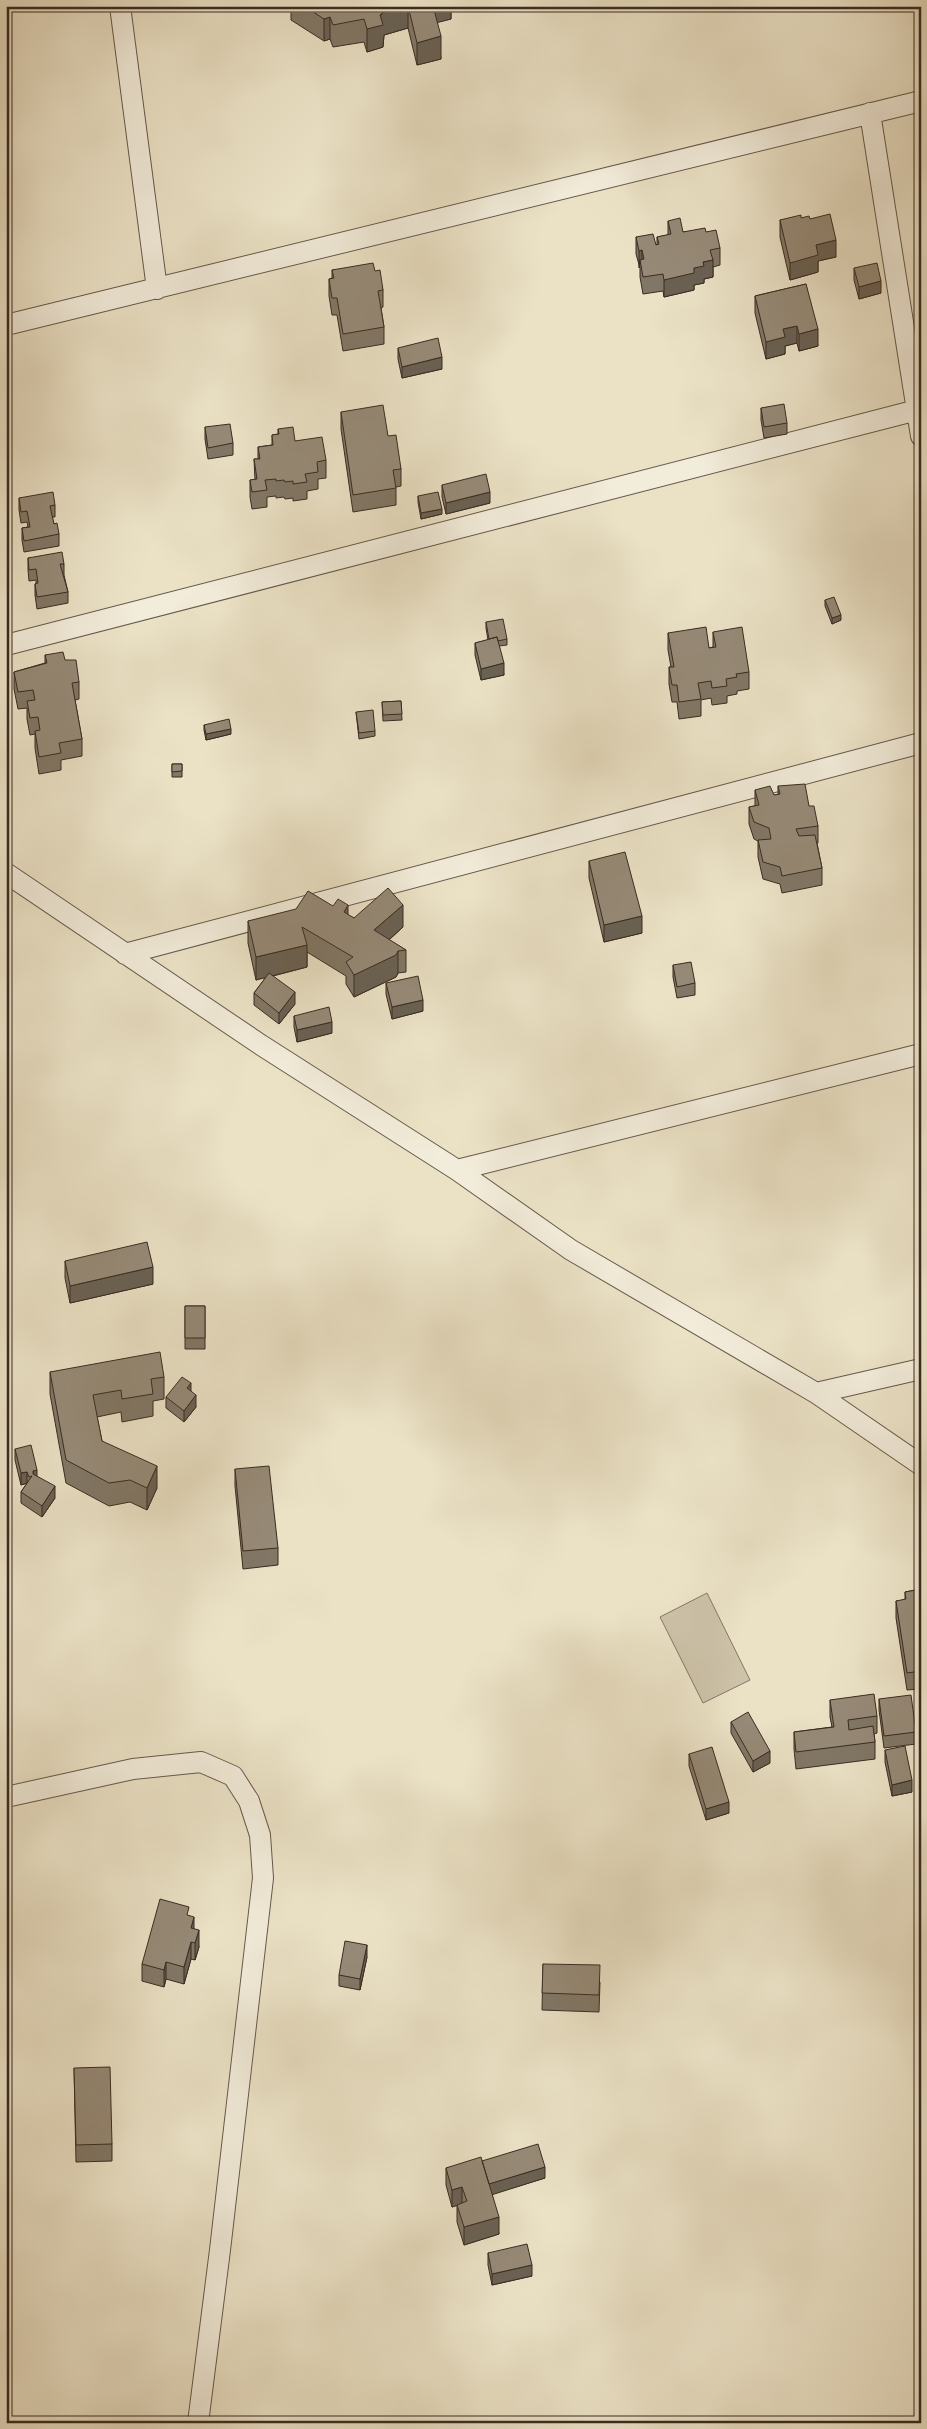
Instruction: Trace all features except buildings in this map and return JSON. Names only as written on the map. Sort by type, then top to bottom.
[{"type":"street","points":[[120,6],[157,289]]},
{"type":"street","points":[[6,325],[921,101]]},
{"type":"street","points":[[870,113],[919,410],[921,436]]},
{"type":"street","points":[[6,645],[919,410]]},
{"type":"street","points":[[125,954],[921,743]]},
{"type":"street","points":[[6,873],[260,1045],[457,1170],[571,1250],[816,1394],[921,1465]]},
{"type":"street","points":[[457,1170],[921,1054]]},
{"type":"street","points":[[816,1394],[921,1369]]},
{"type":"street","points":[[6,1797],[133,1769],[201,1762],[233,1776],[249,1801],[257,1826],[263,1878],[198,2423]]},
{"type":"shaded area","points":[[707,1593],[750,1680],[703,1703],[660,1617]]}]
